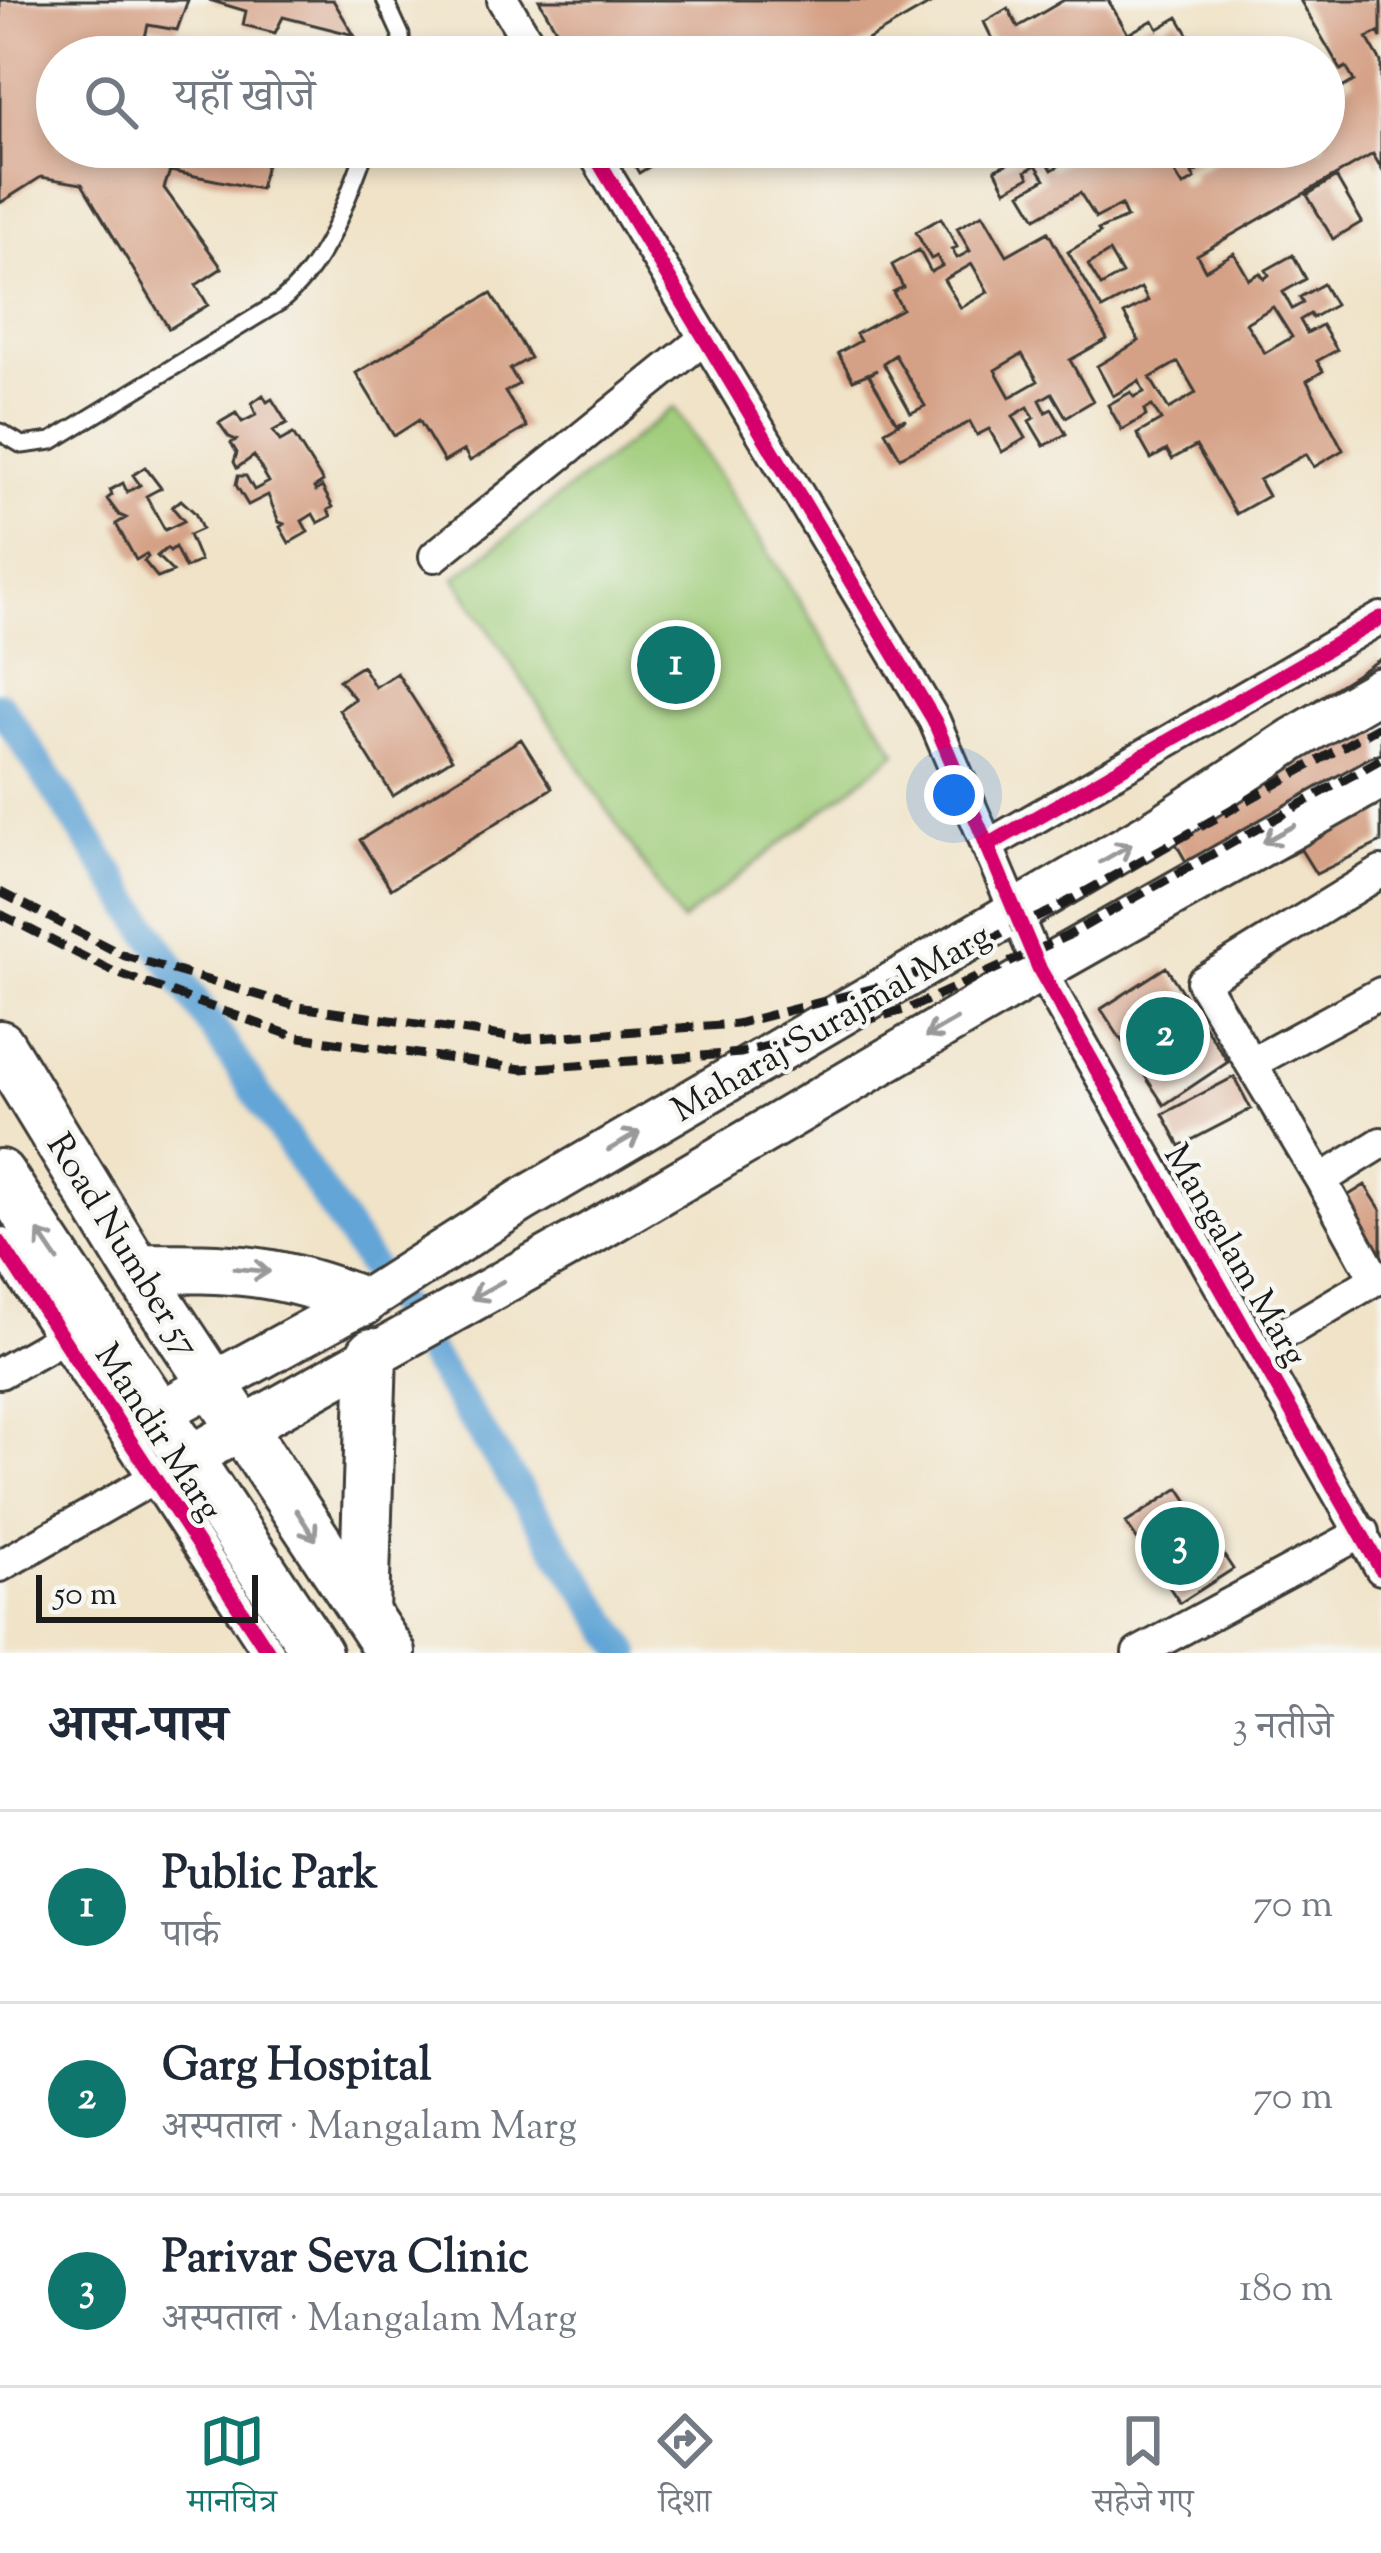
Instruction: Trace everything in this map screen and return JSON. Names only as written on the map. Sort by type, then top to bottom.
[{"type":"main road","name":"Maharaj Surajmal Marg","points":[[159,1413],[366,1300],[523,1200],[1015,913],[1381,688]]},
{"type":"main road","name":"Maharaj Surajmal Marg","points":[[172,1468],[590,1234],[1381,777]]},
{"type":"main road","name":"Road Number 57","points":[[0,1045],[136,1268],[391,1653]]},
{"type":"main road","name":"Road Number 57","points":[[3,1188],[80,1328],[159,1413],[172,1468],[317,1653]]},
{"type":"main road","points":[[136,1268],[277,1273],[366,1300]]},
{"type":"main road","points":[[364,1612],[372,1353]]},
{"type":"street","points":[[502,0],[524,36]]},
{"type":"street","name":"Mangalam Marg","points":[[603,168],[934,720],[1040,970],[1381,1569]]},
{"type":"street","points":[[435,556],[704,338]]},
{"type":"street","points":[[987,846],[1381,618]]},
{"type":"street","points":[[1292,1329],[1378,1278],[1202,982],[1381,872]]},
{"type":"street","points":[[1252,1063],[1381,993]]},
{"type":"street","points":[[1321,1180],[1381,1143]]},
{"type":"street","name":"Mandir Marg","points":[[0,1243],[80,1328],[172,1468],[269,1653]]},
{"type":"street","points":[[0,1373],[80,1328]]},
{"type":"street","points":[[0,1566],[172,1468]]},
{"type":"street","points":[[1138,1653],[1363,1532]]},
{"type":"lane","points":[[385,0],[401,36]]},
{"type":"lane","points":[[0,432],[22,445],[52,441],[280,302],[304,282],[323,256],[359,168]]},
{"type":"green space","points":[[674,407],[897,752],[681,922],[455,578]]},
{"type":"building","points":[[0,0],[188,0],[177,30],[148,25],[145,36],[36,36],[36,168],[265,168],[260,189],[170,171],[164,188],[222,268],[196,285],[208,305],[169,329],[82,184],[41,177],[0,203]]},
{"type":"building","points":[[209,0],[333,0],[354,35],[283,17],[275,33],[243,25],[246,11]]},
{"type":"building","points":[[539,0],[937,0],[874,36],[560,36]]},
{"type":"building","points":[[1064,0],[1108,0],[1128,34],[1153,20],[1158,29],[1178,17],[1189,36],[991,36],[984,22],[1008,8],[1018,27]]},
{"type":"building","points":[[1300,0],[1381,0],[1381,38],[1378,32],[1367,38],[1381,62],[1381,168],[1373,154],[1197,255],[1205,270],[1234,253],[1249,279],[1260,273],[1264,279],[1269,275],[1266,270],[1293,255],[1306,279],[1283,292],[1292,309],[1303,303],[1300,297],[1323,284],[1335,305],[1300,320],[1307,333],[1322,325],[1337,350],[1317,361],[1323,371],[1307,381],[1343,450],[1314,467],[1306,454],[1259,480],[1268,496],[1236,514],[1196,446],[1172,459],[1167,450],[1151,459],[1137,434],[1161,420],[1152,406],[1144,410],[1146,416],[1122,430],[1108,405],[1131,392],[1134,397],[1144,392],[1139,381],[1113,396],[1097,366],[1139,341],[1124,314],[1148,301],[1141,288],[1102,309],[1068,252],[1100,233],[1098,230],[1127,218],[1121,205],[1096,218],[1080,193],[1036,218],[1021,193],[1045,179],[1038,168],[1184,168],[1175,173],[1183,186],[1202,168],[1345,168],[1345,86],[1354,81],[1346,67],[1345,36],[1321,36]],"holes":[[[1109,252],[1122,274],[1101,286],[1088,265]],[[1273,307],[1292,337],[1265,353],[1246,323]],[[1178,362],[1196,393],[1169,409],[1150,378]]]},
{"type":"building","points":[[1031,168],[1026,171],[1029,177],[1006,190],[995,169]]},
{"type":"building","points":[[1336,177],[1362,222],[1333,239],[1307,195]]},
{"type":"building","points":[[983,214],[1007,255],[1048,232],[1107,339],[1070,360],[1093,401],[1066,417],[1052,393],[1040,400],[1046,412],[1052,409],[1066,434],[1044,446],[1029,421],[1034,418],[1028,407],[1013,416],[1026,438],[1002,452],[989,429],[977,435],[970,422],[900,457],[885,431],[906,419],[896,421],[869,375],[877,370],[853,380],[838,353],[860,341],[856,334],[902,309],[893,292],[903,287],[892,265],[919,250],[931,272],[942,266],[937,256],[931,259],[916,232],[941,218],[957,247],[952,249],[957,258],[970,251],[957,228]],"holes":[[[972,264],[988,292],[961,308],[944,280]],[[1022,354],[1038,381],[1010,397],[995,370]],[[895,355],[925,406],[911,413],[883,363]]]},
{"type":"building","points":[[491,293],[530,358],[510,369],[519,384],[505,392],[527,427],[470,461],[464,450],[444,462],[419,420],[394,436],[356,373]]},
{"type":"building","points":[[263,395],[267,402],[272,399],[287,423],[273,431],[280,441],[293,434],[323,482],[314,488],[322,487],[333,507],[328,510],[331,516],[318,523],[313,514],[302,521],[308,532],[289,543],[268,495],[248,505],[236,485],[238,476],[246,476],[254,490],[269,482],[254,456],[237,468],[231,443],[236,440],[219,423],[236,413],[242,422],[256,415],[252,403]]},
{"type":"building","points":[[145,467],[161,488],[146,496],[165,530],[184,521],[172,507],[181,500],[195,513],[202,529],[189,535],[200,561],[185,568],[175,547],[167,548],[157,556],[173,572],[158,578],[144,561],[146,554],[136,560],[116,524],[126,518],[107,499],[110,490],[123,483],[127,492],[140,485],[133,475]]},
{"type":"building","points":[[1381,659],[1381,842],[1316,874],[1301,850],[1205,895],[1171,835],[1306,753],[1281,722]]},
{"type":"building","points":[[362,666],[375,687],[397,673],[452,759],[393,796],[339,710],[355,699],[339,680]]},
{"type":"building","points":[[521,739],[552,788],[391,889],[360,840]]},
{"type":"building","points":[[1166,967],[1228,1062],[1164,1105],[1101,1009]]},
{"type":"building","points":[[1234,1077],[1251,1109],[1180,1146],[1163,1114]]},
{"type":"building","points":[[1365,1185],[1381,1210],[1381,1272],[1336,1203]]},
{"type":"building","points":[[1179,1488],[1233,1569],[1180,1603],[1126,1523]]},
{"type":"waterway","points":[[0,706],[627,1653]]},
{"type":"railway","points":[[0,892],[125,956],[299,1007],[523,1039],[736,1024],[898,982],[1053,910],[1381,725]]},
{"type":"railway","points":[[0,914],[114,972],[293,1036],[522,1069],[741,1053],[908,1009],[1067,936],[1381,759]]},
{"type":"cycle path","points":[[603,168],[934,720],[1040,970],[1381,1569]]},
{"type":"cycle path","points":[[987,846],[1381,618]]},
{"type":"cycle path","points":[[0,1243],[269,1653]]},
{"type":"place","name":"Public Park","points":[[676,665]]},
{"type":"place","name":"Garg Hospital","points":[[1165,1036]]},
{"type":"place","name":"Parivar Seva Clinic","points":[[1180,1546]]}]
